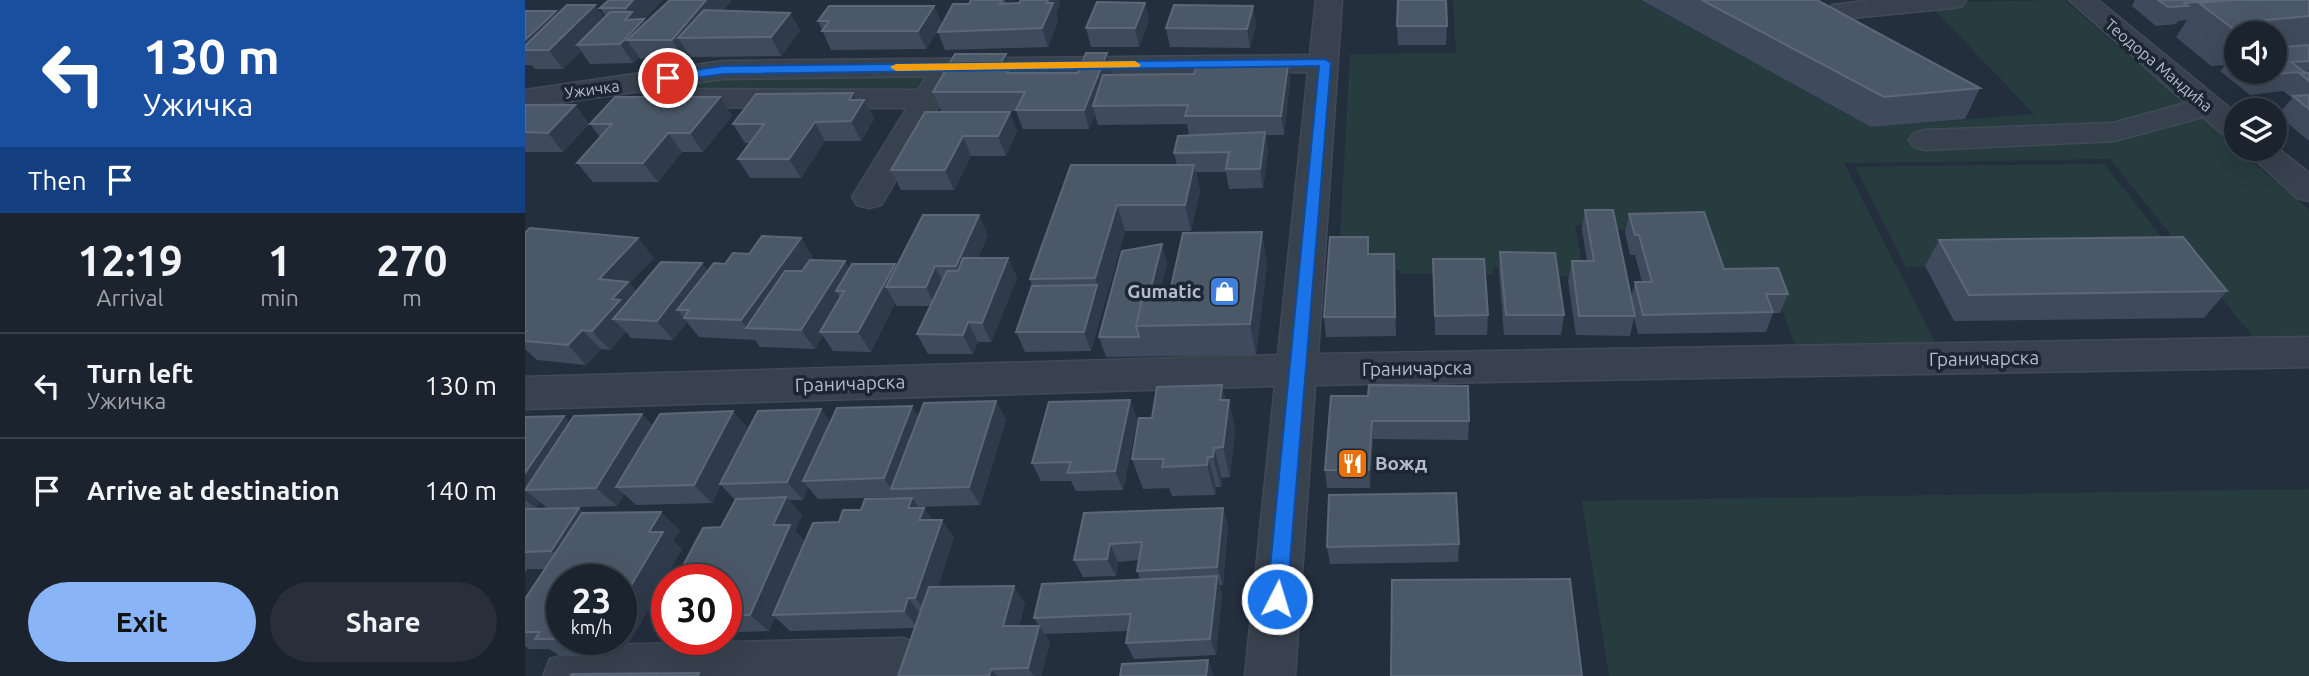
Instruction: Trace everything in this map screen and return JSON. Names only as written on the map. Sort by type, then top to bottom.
[{"type":"street","points":[[1270,676],[1329,0]]},
{"type":"street","points":[[1842,11],[1954,0]]},
{"type":"street","name":"Теодора Мандића","points":[[2082,0],[2224,119]]},
{"type":"street","name":"Ужичка","points":[[528,98],[723,70],[1325,63]]},
{"type":"street","points":[[869,197],[946,67]]},
{"type":"street","name":"Ужичка","points":[[528,98],[927,99]]},
{"type":"street","points":[[1925,140],[2113,132],[2208,106]]},
{"type":"street","points":[[2274,161],[2309,190]]},
{"type":"street","name":"Граничарска","points":[[525,393],[1298,370],[2309,352]]},
{"type":"street","points":[[568,676],[598,669],[903,662]]},
{"type":"green space","points":[[1453,0],[1640,0],[1871,127],[2034,114],[1927,2],[2064,0],[2224,137],[2224,161],[2252,161],[2309,210],[2309,346],[2261,347],[2110,159],[1844,163],[1940,352],[1799,356],[1773,285],[1720,285],[1701,229],[1615,230],[1613,225],[1575,225],[1584,276],[1557,276],[1555,267],[1493,268],[1493,274],[1401,274],[1401,270],[1373,270],[1373,253],[1339,254],[1350,54],[1456,53]]},
{"type":"green space","points":[[932,73],[919,95],[584,94],[721,75]]},
{"type":"green space","points":[[2104,164],[2182,263],[1906,267],[1855,167]]},
{"type":"green space","points":[[2309,489],[2309,676],[1609,676],[1582,501]]},
{"type":"building","points":[[609,0],[633,0],[626,8],[600,8]]},
{"type":"building","points":[[670,0],[706,0],[672,40],[627,40]]},
{"type":"building","points":[[971,0],[1002,0],[1000,4],[1019,3],[1021,0],[1048,0],[1047,3],[1053,3],[1042,28],[938,32],[953,4],[969,4]]},
{"type":"building","points":[[1398,0],[1446,0],[1447,26],[1397,26]]},
{"type":"building","points":[[1702,0],[1817,0],[1980,88],[1884,97]]},
{"type":"building","points":[[2158,0],[2218,0],[2168,7]]},
{"type":"building","points":[[2309,0],[2309,16],[2224,22],[2199,3]]},
{"type":"building","points":[[1097,2],[1145,3],[1135,28],[1086,28]]},
{"type":"building","points":[[567,5],[595,5],[549,50],[525,50],[525,46]]},
{"type":"building","points":[[1174,5],[1253,6],[1247,29],[1166,28]]},
{"type":"building","points":[[829,6],[934,6],[918,31],[822,31],[829,21],[818,21]]},
{"type":"building","points":[[704,10],[790,13],[771,37],[678,38]]},
{"type":"building","points":[[525,11],[556,11],[525,40]]},
{"type":"building","points":[[610,12],[632,12],[625,20],[644,19],[620,44],[577,45]]},
{"type":"building","points":[[2309,45],[2309,61],[2291,62],[2304,72],[2301,73],[2309,73],[2309,81],[2298,72],[2287,73],[2287,47]]},
{"type":"building","points":[[1086,53],[1107,53],[1084,110],[1016,110],[1025,92],[933,92],[955,54],[1006,54],[1000,64],[1011,64],[1007,73],[1078,73]]},
{"type":"building","points":[[1288,64],[1281,116],[1185,116],[1188,105],[1093,106],[1103,75],[1194,74],[1197,65]]},
{"type":"building","points":[[853,93],[849,100],[864,100],[851,121],[815,122],[789,159],[738,159],[764,124],[733,124],[756,94]]},
{"type":"building","points":[[2309,95],[2309,109],[2293,96]]},
{"type":"building","points":[[615,97],[720,97],[690,133],[668,133],[643,163],[577,163],[612,124],[590,124]]},
{"type":"building","points":[[525,105],[575,105],[548,133],[525,132]]},
{"type":"building","points":[[925,112],[1010,112],[998,136],[963,136],[945,170],[891,170]]},
{"type":"building","points":[[1265,132],[1260,169],[1226,169],[1229,152],[1174,153],[1178,136]]},
{"type":"building","points":[[1071,165],[1194,165],[1185,205],[1117,205],[1095,278],[1030,279]]},
{"type":"building","points":[[1585,210],[1613,210],[1635,316],[1579,316],[1572,261],[1594,261]]},
{"type":"building","points":[[1704,212],[1724,269],[1778,268],[1788,294],[1766,294],[1773,312],[1643,315],[1635,282],[1652,282],[1639,235],[1635,235],[1629,214]]},
{"type":"building","points":[[923,215],[979,215],[956,266],[935,266],[926,287],[886,287]]},
{"type":"building","points":[[530,228],[638,238],[599,279],[628,282],[612,299],[620,300],[592,331],[582,330],[568,345],[525,341],[525,233]]},
{"type":"building","points":[[1262,232],[1250,324],[1136,326],[1145,287],[1171,287],[1183,233]]},
{"type":"building","points":[[762,236],[801,238],[741,320],[684,318],[689,310],[677,310],[714,263],[725,264],[733,253],[749,254]]},
{"type":"building","points":[[1330,237],[1368,237],[1368,254],[1394,254],[1395,317],[1324,317]]},
{"type":"building","points":[[2183,237],[2227,291],[1969,295],[1939,240]]},
{"type":"building","points":[[1162,244],[1151,287],[1145,287],[1136,326],[1139,337],[1099,337],[1122,251]]},
{"type":"building","points":[[1500,252],[1555,253],[1564,315],[1506,315]]},
{"type":"building","points":[[963,258],[1008,258],[982,323],[968,322],[963,335],[917,334],[947,271],[958,271]]},
{"type":"building","points":[[1433,259],[1484,259],[1488,315],[1435,316]]},
{"type":"building","points":[[810,260],[845,261],[801,330],[746,328],[785,271],[802,271]]},
{"type":"building","points":[[661,262],[702,263],[657,321],[613,319]]},
{"type":"building","points":[[852,264],[895,264],[858,332],[820,332],[844,291],[836,291]]},
{"type":"building","points":[[1097,285],[1084,332],[1016,332],[1032,286]]},
{"type":"building","points":[[1222,385],[1220,400],[1229,400],[1223,447],[1214,448],[1213,457],[1208,457],[1207,465],[1162,467],[1164,459],[1132,459],[1139,418],[1152,418],[1157,387]]},
{"type":"building","points":[[1369,385],[1468,386],[1469,421],[1372,421],[1369,470],[1325,470],[1331,396],[1368,396]]},
{"type":"building","points":[[1130,400],[1115,471],[1067,473],[1071,462],[1032,463],[1049,402]]},
{"type":"building","points":[[996,401],[969,487],[891,489],[924,403]]},
{"type":"building","points":[[912,406],[884,478],[803,481],[837,408]]},
{"type":"building","points":[[821,409],[787,482],[720,484],[758,411]]},
{"type":"building","points":[[733,411],[694,485],[616,487],[660,414]]},
{"type":"building","points":[[642,414],[596,488],[525,490],[574,416]]},
{"type":"building","points":[[564,416],[525,473],[525,417]]},
{"type":"building","points":[[1456,493],[1459,544],[1327,547],[1329,495]]},
{"type":"building","points":[[786,497],[773,525],[790,525],[750,615],[742,615],[742,564],[684,564],[703,528],[721,527],[736,499]]},
{"type":"building","points":[[912,498],[908,508],[924,508],[919,520],[942,520],[915,598],[908,598],[904,611],[773,615],[813,523],[839,522],[843,510],[861,510],[865,499]]},
{"type":"building","points":[[579,508],[551,551],[525,552],[525,509]]},
{"type":"building","points":[[1223,508],[1217,567],[1137,571],[1142,542],[1110,544],[1107,559],[1074,560],[1084,513]]},
{"type":"building","points":[[661,512],[649,532],[663,532],[637,575],[637,564],[548,564],[582,513]]},
{"type":"building","points":[[546,567],[546,639],[535,639],[540,632],[525,632],[525,599]]},
{"type":"building","points":[[1217,576],[1210,639],[1126,643],[1131,614],[1034,618],[1042,584]]},
{"type":"building","points":[[1570,579],[1582,676],[1391,676],[1392,580]]},
{"type":"building","points":[[1014,586],[1003,626],[1039,626],[1028,668],[991,669],[989,676],[898,676],[929,587]]},
{"type":"building","points":[[1208,660],[1206,676],[1120,676],[1122,664]]},
{"type":"building","points":[[699,673],[698,676],[570,676],[572,674]]},
{"type":"slow traffic","points":[[896,67],[1135,65]]},
{"type":"place","name":"Gumatic","points":[[1224,291]]},
{"type":"place","name":"Вожд","points":[[1352,463]]},
{"type":"route","points":[[668,78],[723,70],[1325,63],[1277,599]]}]
